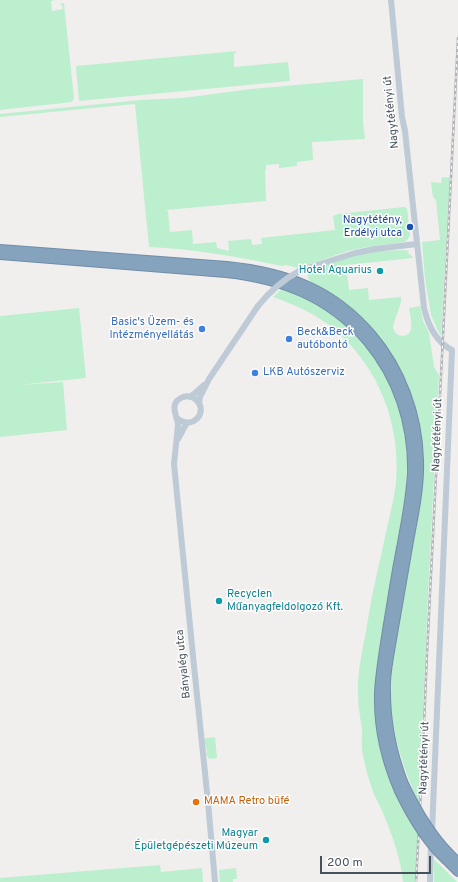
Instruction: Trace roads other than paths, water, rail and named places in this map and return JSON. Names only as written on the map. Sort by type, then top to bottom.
[{"type":"highway","points":[[0,249],[227,266],[269,272],[298,281],[335,301],[359,321],[377,341],[390,360],[405,391],[416,426],[419,455],[418,486],[386,680],[389,732],[395,759],[411,799],[438,841],[453,859],[458,872]]},
{"type":"highway","points":[[0,255],[226,272],[271,280],[302,292],[322,302],[335,311],[351,324],[378,355],[399,394],[406,417],[412,449],[410,497],[394,583],[381,670],[379,694],[383,742],[399,791],[410,813],[434,847],[453,859]]},
{"type":"street","name":"Nagytétényi út","points":[[390,0],[424,308],[434,334],[452,350],[430,882]]},
{"type":"street","points":[[402,246],[411,241],[415,229]]},
{"type":"street","points":[[209,379],[190,397],[198,403],[209,379],[258,306],[275,288],[290,276],[300,270],[365,250],[417,244]]},
{"type":"street","points":[[402,246],[412,251],[418,260]]},
{"type":"street","name":"Bányalég utca","points":[[190,397],[182,398],[176,402],[174,409],[178,425],[174,464],[215,882]]},
{"type":"street","name":"Bányalég utca","points":[[176,444],[187,423],[193,422],[198,418],[200,407],[198,403]]},
{"type":"street","points":[[177,418],[180,421],[187,423]]},
{"type":"railway","points":[[416,882],[458,38]]},
{"type":"place","name":"Nagytétény, Erdélyi utca","points":[[410,227]]},
{"type":"place","name":"Hotel Aquarius","points":[[380,271]]},
{"type":"place","name":"Basic's Üzem- és Intézményellátás","points":[[202,329]]},
{"type":"place","name":"Beck&Beck autóbontó","points":[[289,339]]},
{"type":"place","name":"LKB Autószerviz","points":[[255,373]]},
{"type":"place","name":"Recyclen Műanyagfeldolgozó Kft.","points":[[219,601]]},
{"type":"place","name":"MAMA Retro büfé","points":[[196,802]]},
{"type":"place","name":"Magyar Épületgépészeti Múzeum","points":[[266,840]]}]
